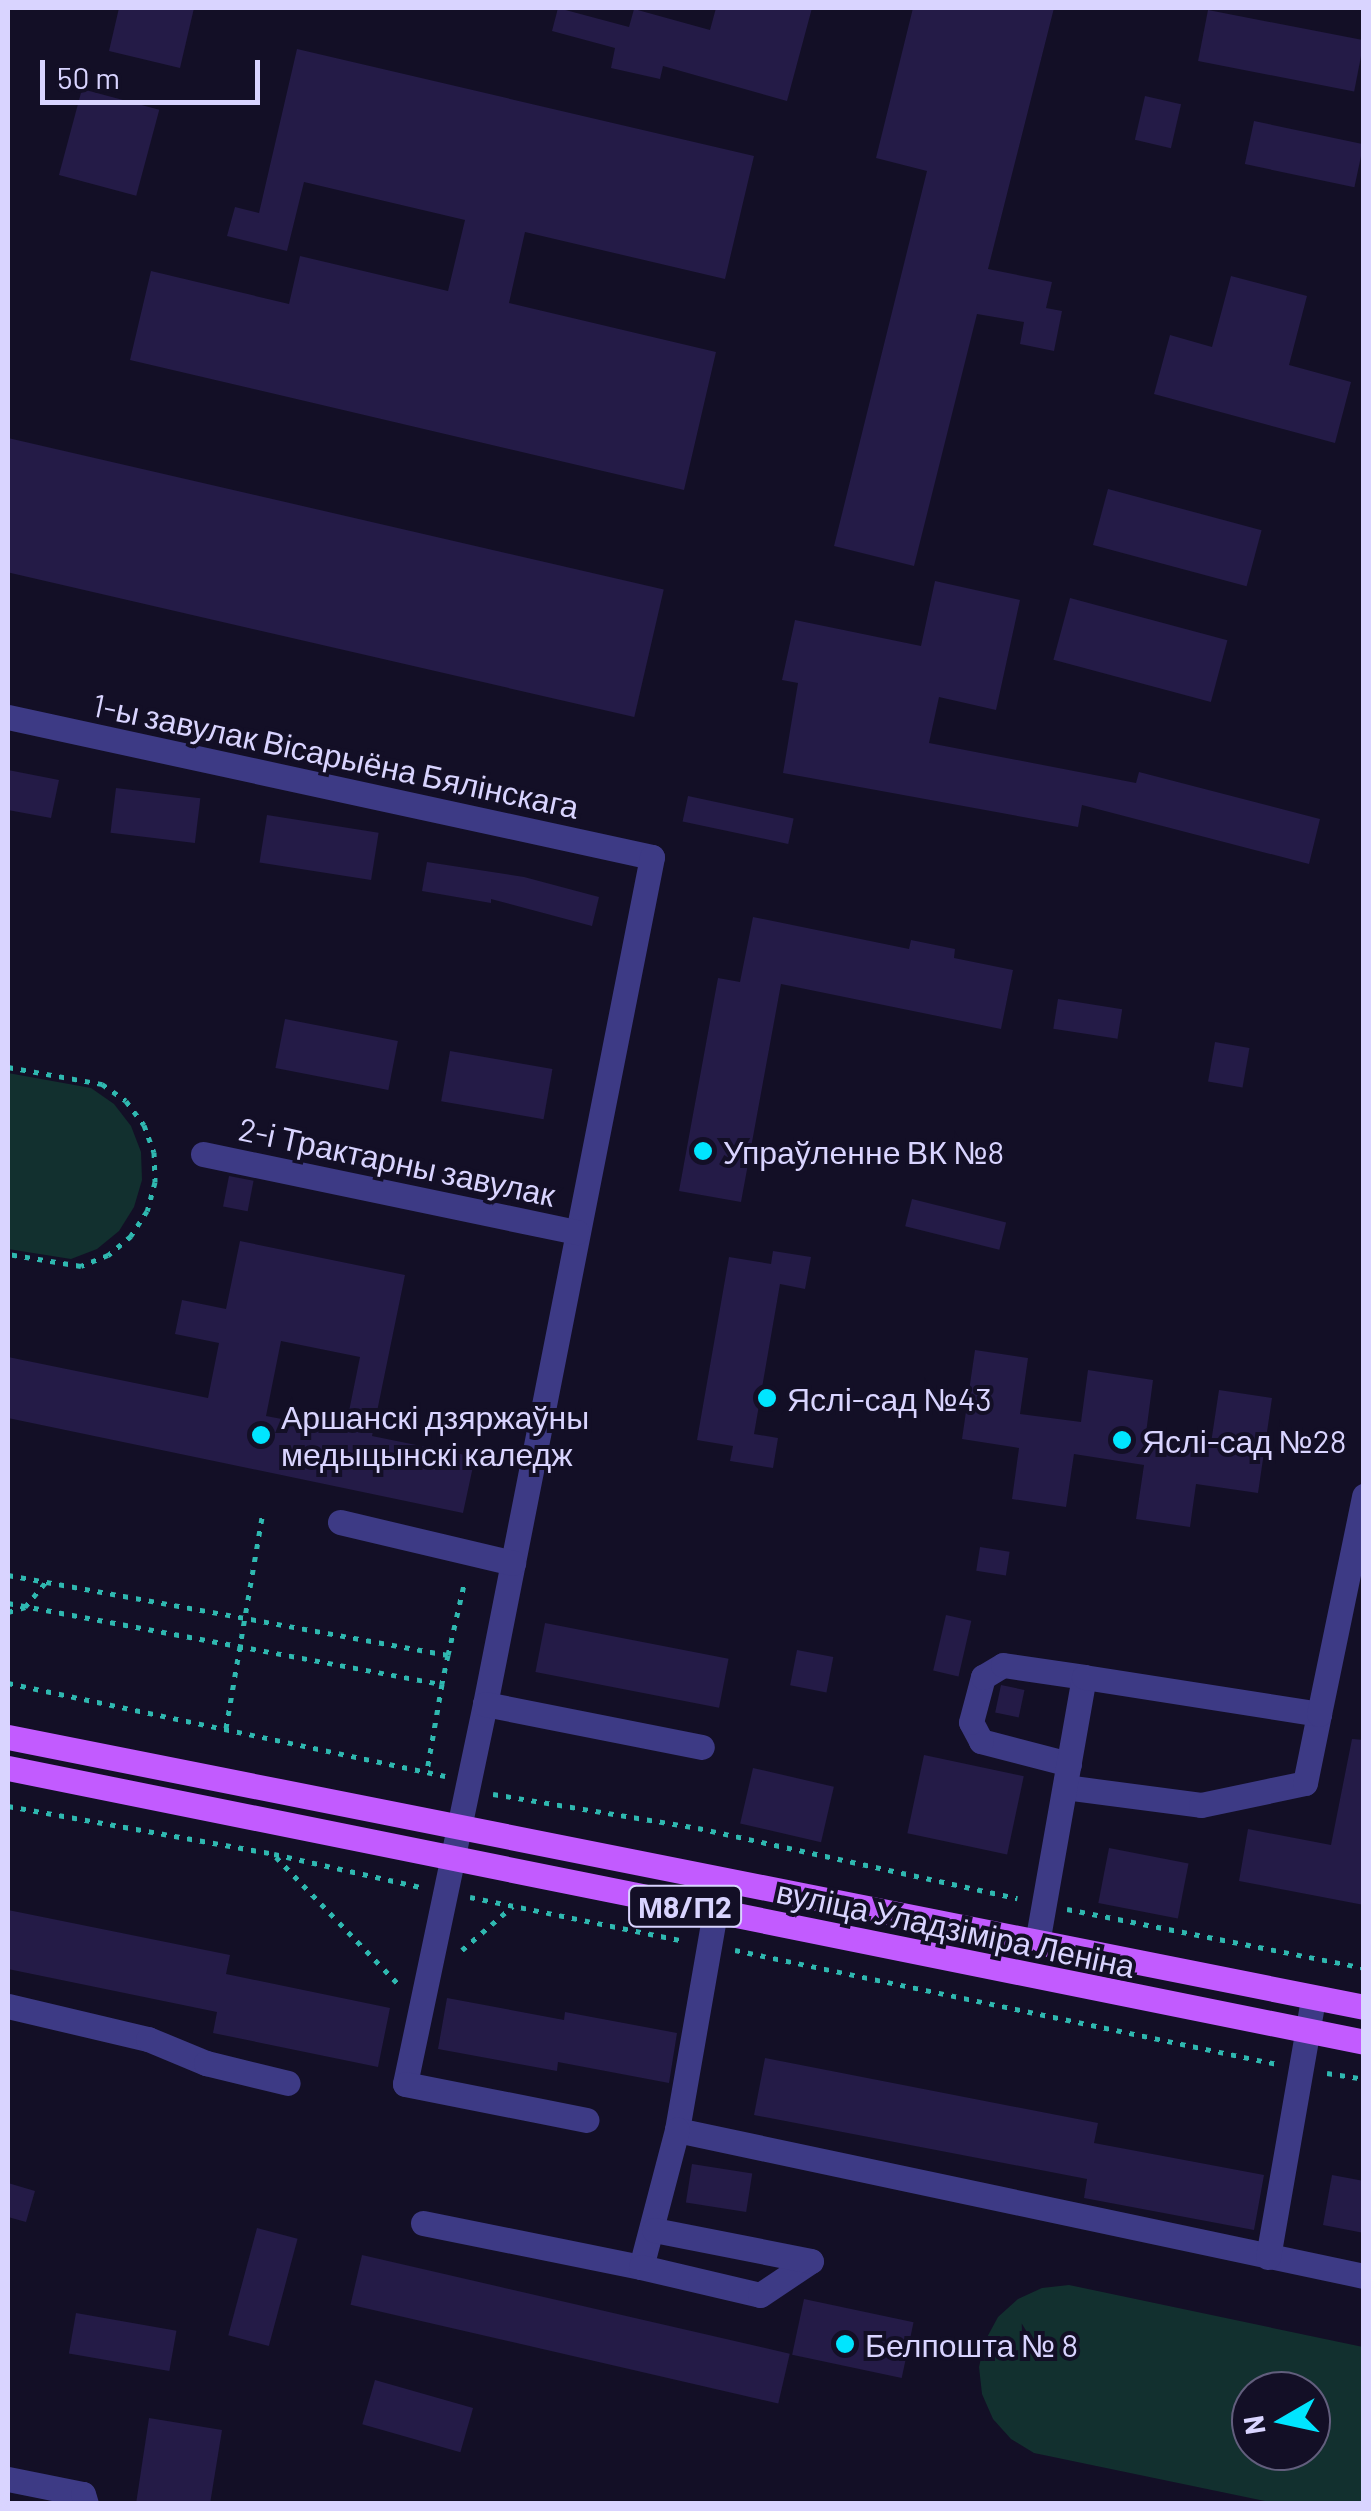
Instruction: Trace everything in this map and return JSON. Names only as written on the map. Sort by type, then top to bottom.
[{"type":"main road","name":"вуліца Уладзіміра Леніна","points":[[8,1737],[1364,2007]]},
{"type":"main road","name":"вуліца Уладзіміра Леніна","points":[[8,1768],[1364,2042]]},
{"type":"street","name":"1-ы завулак Вісарыёна Бялінскага","points":[[8,717],[652,857],[577,1232]]},
{"type":"street","name":"2-і Трактарны завулак","points":[[204,1154],[577,1232]]},
{"type":"street","points":[[577,1232],[485,1704],[405,2084],[586,2120]]},
{"type":"street","points":[[1319,1714],[1004,1665],[983,1677],[971,1722],[981,1742],[1067,1776],[1201,1805],[1305,1783],[1364,1496]]},
{"type":"street","points":[[340,1522],[512,1563]]},
{"type":"street","points":[[1037,1943],[1084,1677]]},
{"type":"street","points":[[485,1704],[702,1747]]},
{"type":"street","points":[[640,2267],[654,2230],[677,2130],[715,1912]]},
{"type":"street","points":[[1268,2257],[1314,1998]]},
{"type":"street","points":[[8,2006],[148,2038],[206,2064],[288,2083]]},
{"type":"street","points":[[677,2130],[1364,2276]]},
{"type":"street","points":[[423,2224],[760,2294],[811,2261],[654,2230]]},
{"type":"street","points":[[8,2479],[84,2494],[86,2504]]},
{"type":"path","points":[[8,1067],[102,1084],[126,1101],[149,1138],[155,1182],[148,1211],[131,1236],[108,1255],[81,1266],[8,1254]]},
{"type":"path","points":[[226,1728],[263,1511]]},
{"type":"path","points":[[427,1770],[471,1553]]},
{"type":"path","points":[[8,1575],[448,1656]]},
{"type":"path","points":[[8,1612],[26,1607],[46,1582]]},
{"type":"path","points":[[8,1603],[239,1650],[442,1684]]},
{"type":"path","points":[[8,1683],[451,1778]]},
{"type":"path","points":[[490,1794],[698,1828],[1042,1904],[1364,1968]]},
{"type":"path","points":[[274,1854],[396,1986],[423,1984],[513,1906]]},
{"type":"green space","points":[[8,1073],[91,1088],[114,1104],[131,1126],[141,1152],[142,1180],[134,1207],[119,1231],[97,1249],[71,1259],[8,1249]]},
{"type":"green space","points":[[1069,2285],[1363,2347],[1363,2503],[1275,2503],[1034,2453],[1011,2439],[993,2419],[982,2394],[979,2367],[985,2341],[998,2317],[1018,2299],[1042,2288]]},
{"type":"building","points":[[119,8],[194,8],[180,68],[109,51]]},
{"type":"building","points":[[558,8],[629,27],[634,9],[710,30],[716,8],[812,8],[787,101],[663,66],[660,79],[611,68],[615,48],[552,31]]},
{"type":"building","points":[[913,8],[1054,8],[988,269],[1052,282],[1046,308],[1062,311],[1054,351],[1020,344],[1024,322],[977,314],[914,566],[834,546],[927,171],[876,158]]},
{"type":"building","points":[[1208,10],[1364,40],[1354,91],[1198,61]]},
{"type":"building","points":[[297,49],[754,156],[725,279],[525,232],[509,303],[716,352],[684,490],[130,360],[151,271],[289,304],[300,256],[448,291],[465,220],[304,182],[287,251],[227,236],[235,207],[259,213]]},
{"type":"building","points":[[82,89],[159,110],[136,196],[59,175]]},
{"type":"building","points":[[1145,96],[1181,104],[1171,148],[1135,140]]},
{"type":"building","points":[[1254,121],[1364,144],[1354,187],[1245,164]]},
{"type":"building","points":[[1231,276],[1307,296],[1289,365],[1351,382],[1335,443],[1154,394],[1170,335],[1212,347]]},
{"type":"building","points":[[8,438],[664,589],[634,717],[8,572]]},
{"type":"building","points":[[1108,489],[1262,530],[1247,586],[1093,545]]},
{"type":"building","points":[[935,581],[1020,600],[996,710],[939,697],[929,743],[1136,783],[1139,772],[1320,819],[1309,864],[1082,805],[1078,827],[783,773],[798,683],[782,680],[795,620],[921,646]]},
{"type":"building","points":[[1070,598],[1227,640],[1211,702],[1053,660]]},
{"type":"building","points":[[8,770],[59,780],[51,818],[8,810]]},
{"type":"building","points":[[116,788],[200,798],[195,843],[111,833]]},
{"type":"building","points":[[688,796],[794,818],[788,844],[683,821]]},
{"type":"building","points":[[267,815],[379,833],[371,880],[259,862]]},
{"type":"building","points":[[427,862],[524,877],[599,897],[592,926],[491,899],[491,903],[422,891]]},
{"type":"building","points":[[753,917],[909,949],[911,940],[955,949],[954,958],[1013,970],[1001,1029],[781,984],[741,1202],[679,1191],[718,978],[740,982]]},
{"type":"building","points":[[1058,999],[1122,1009],[1118,1039],[1053,1029]]},
{"type":"building","points":[[285,1019],[398,1041],[388,1090],[275,1068]]},
{"type":"building","points":[[1215,1042],[1249,1048],[1243,1087],[1208,1081]]},
{"type":"building","points":[[450,1051],[552,1069],[544,1119],[441,1101]]},
{"type":"building","points":[[229,1176],[254,1181],[248,1211],[223,1206]]},
{"type":"building","points":[[912,1199],[1006,1222],[999,1250],[905,1226]]},
{"type":"building","points":[[240,1241],[405,1275],[372,1436],[475,1457],[463,1513],[8,1418],[8,1357],[208,1398],[219,1343],[175,1334],[182,1300],[226,1309]],"holes":[[[281,1341],[360,1357],[345,1431],[266,1416]]]},
{"type":"building","points":[[773,1251],[811,1257],[805,1289],[780,1284],[754,1434],[778,1438],[773,1468],[730,1461],[733,1446],[697,1440],[729,1257],[771,1264]]},
{"type":"building","points":[[975,1350],[1028,1358],[1020,1414],[1081,1422],[1088,1370],[1153,1380],[1146,1433],[1211,1443],[1219,1390],[1272,1398],[1258,1493],[1196,1484],[1190,1527],[1136,1519],[1144,1465],[1074,1454],[1066,1507],[1012,1499],[1019,1448],[962,1439]]},
{"type":"building","points":[[980,1547],[1010,1552],[1006,1575],[976,1571]]},
{"type":"building","points":[[946,1615],[971,1621],[959,1676],[933,1671]]},
{"type":"building","points":[[545,1623],[729,1659],[719,1708],[535,1672]]},
{"type":"building","points":[[797,1650],[833,1657],[826,1692],[790,1685]]},
{"type":"building","points":[[1001,1685],[1024,1690],[1019,1717],[995,1712]]},
{"type":"building","points":[[1352,1739],[1364,1740],[1364,1905],[1239,1881],[1248,1829],[1331,1845]]},
{"type":"building","points":[[924,1755],[1024,1776],[1007,1854],[907,1833]]},
{"type":"building","points":[[753,1768],[834,1787],[821,1842],[740,1824]]},
{"type":"building","points":[[1109,1848],[1189,1863],[1178,1918],[1098,1903]]},
{"type":"building","points":[[8,1910],[230,1955],[226,1974],[390,2008],[378,2067],[213,2033],[217,2012],[8,1969]]},
{"type":"building","points":[[447,1998],[564,2020],[565,2012],[677,2033],[669,2083],[558,2062],[557,2071],[438,2049]]},
{"type":"building","points":[[765,2058],[1098,2123],[1094,2143],[1264,2175],[1254,2230],[1084,2198],[1087,2179],[754,2115]]},
{"type":"building","points":[[692,2164],[752,2174],[746,2212],[686,2203]]},
{"type":"building","points":[[1332,2175],[1364,2181],[1364,2233],[1323,2225]]},
{"type":"building","points":[[8,2183],[35,2191],[26,2222],[8,2217]]},
{"type":"building","points":[[257,2228],[298,2239],[269,2346],[228,2335]]},
{"type":"building","points":[[362,2255],[790,2354],[778,2403],[351,2305]]},
{"type":"building","points":[[804,2299],[914,2322],[902,2378],[792,2355]]},
{"type":"building","points":[[76,2313],[176,2331],[169,2371],[69,2353]]},
{"type":"building","points":[[375,2380],[473,2408],[460,2452],[362,2424]]},
{"type":"building","points":[[149,2418],[222,2430],[210,2504],[136,2504]]},
{"type":"place","name":"Упраўленне ВК №8","points":[[703,1151]]},
{"type":"place","name":"Яслі-сад №43","points":[[767,1398]]},
{"type":"place","name":"Аршанскі дзяржаўны медыцынскі каледж","points":[[261,1435]]},
{"type":"place","name":"Яслі-сад №28","points":[[1122,1440]]},
{"type":"place","name":"Белпошта № 8","points":[[845,2344]]}]
